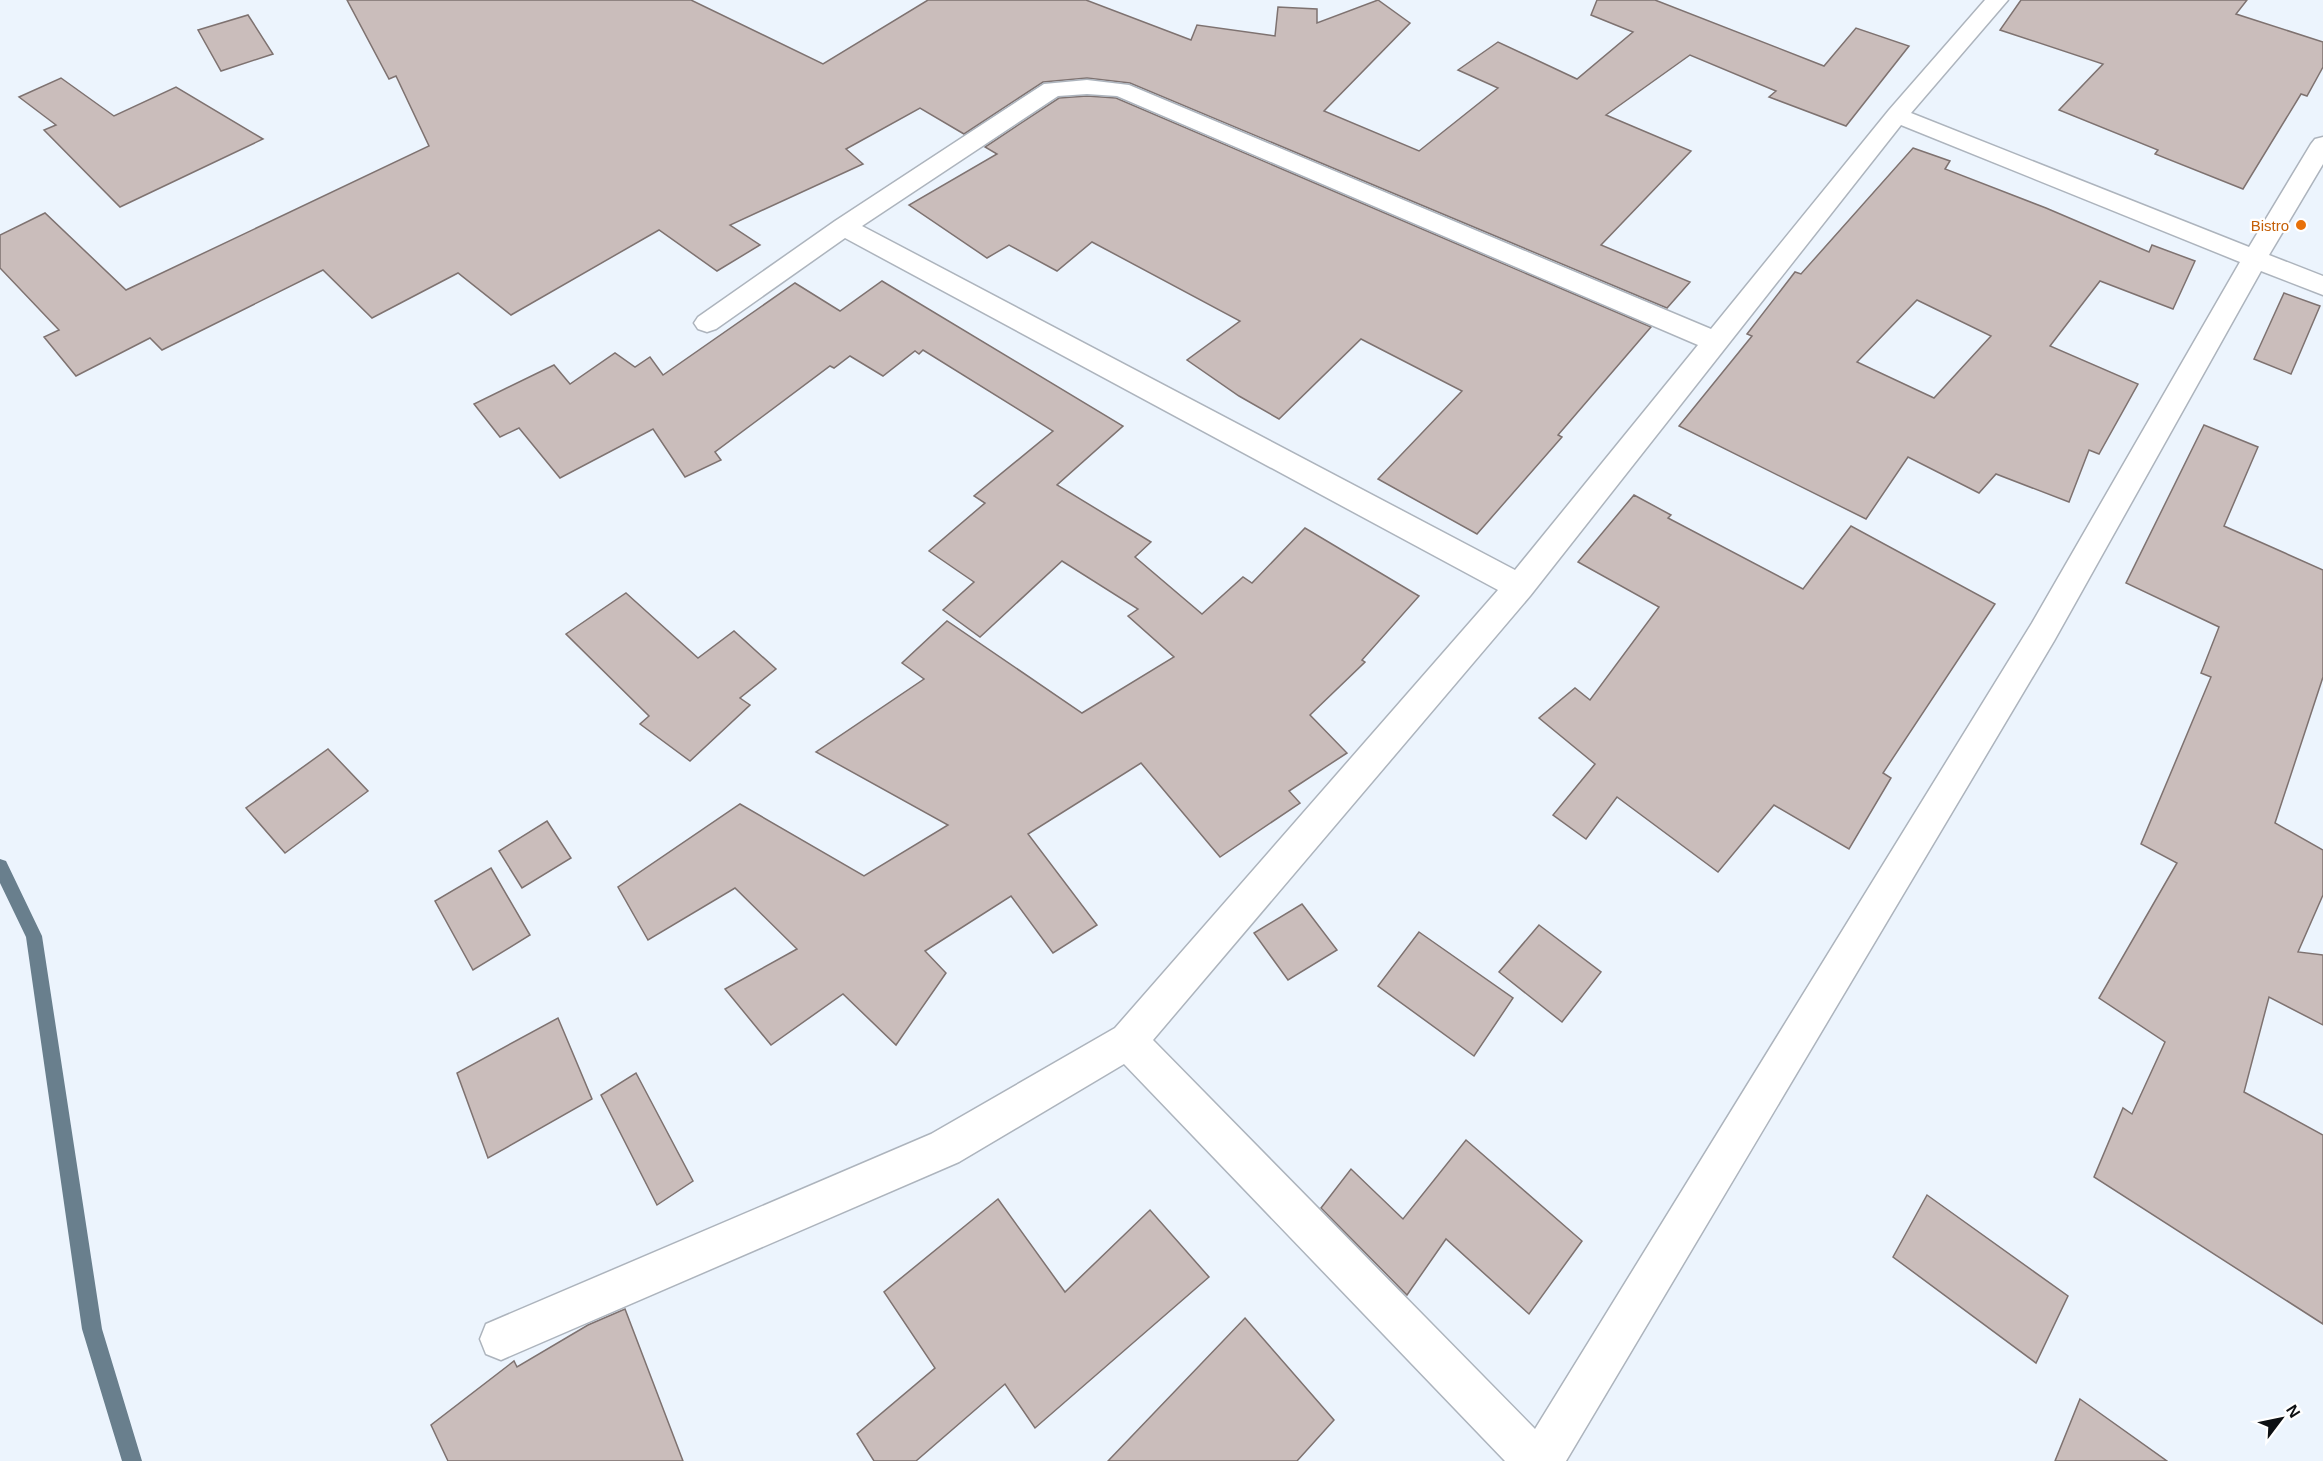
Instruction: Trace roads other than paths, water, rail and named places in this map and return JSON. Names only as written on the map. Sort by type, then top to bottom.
[{"type":"street","points":[[501,1339],[945,1148],[1128,1041],[1519,587],[1897,115],[1997,0]]},
{"type":"street","points":[[707,323],[844,227],[1052,88],[1087,87],[1121,90],[1717,342]]},
{"type":"street","points":[[1897,115],[2323,286]]},
{"type":"street","points":[[1541,1461],[2043,632],[2255,258],[2323,144]]},
{"type":"street","points":[[844,227],[1519,587]]},
{"type":"street","points":[[1128,1041],[1536,1461]]},
{"type":"waterway","points":[[0,866],[34,936],[92,1329],[132,1461]]},
{"type":"place","name":"Bistro","points":[[2301,225]]}]
